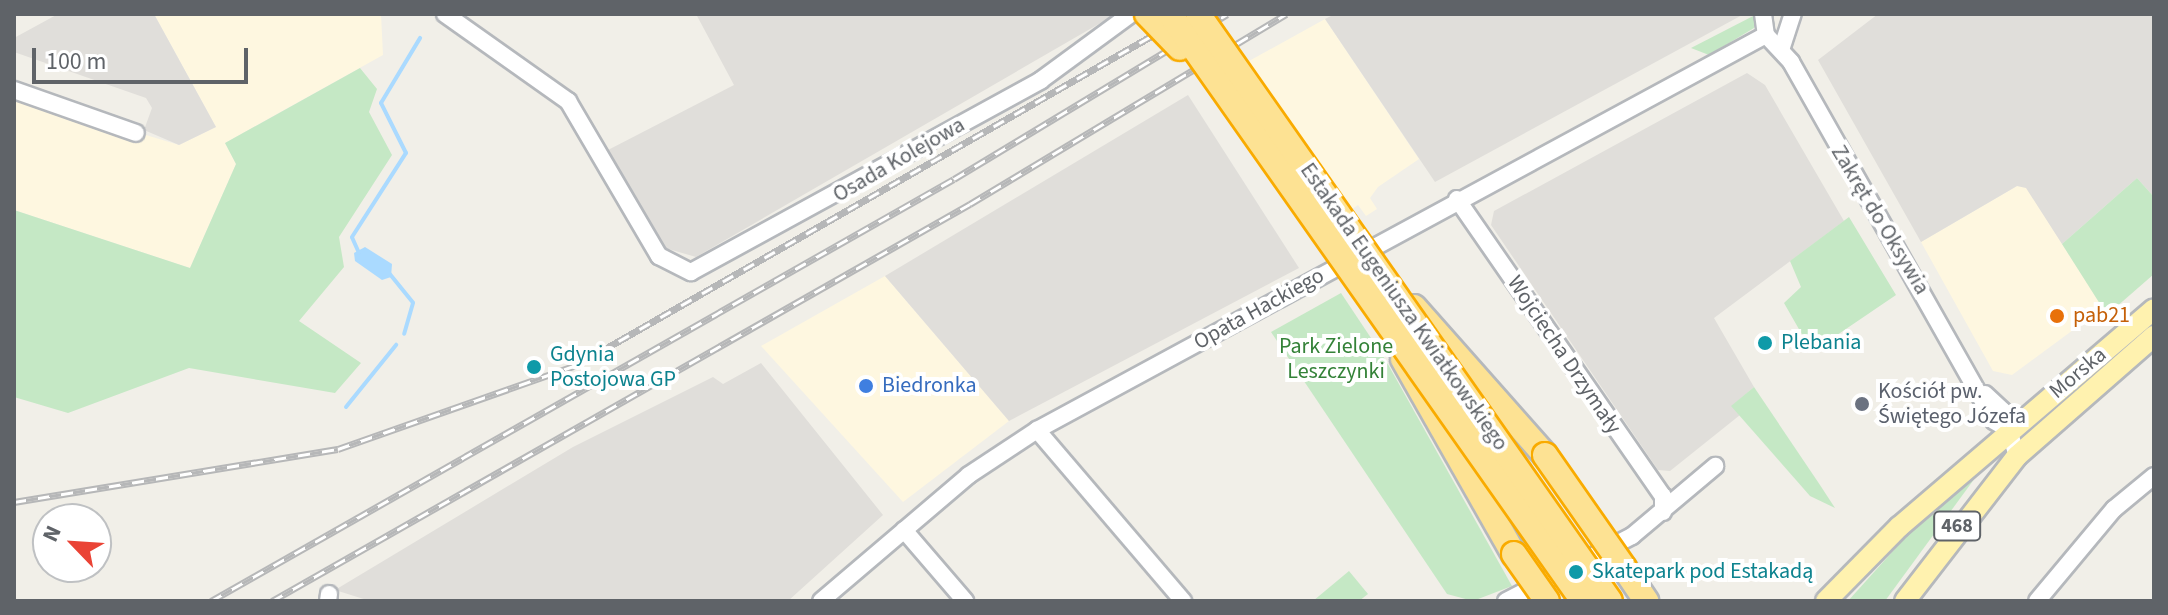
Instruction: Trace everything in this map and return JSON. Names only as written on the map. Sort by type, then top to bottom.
[{"type":"highway","points":[[1147,14],[1238,112]]},
{"type":"highway","name":"Estakada Eugeniusza Kwiatkowskiego","points":[[1170,14],[1238,112],[1362,265],[1610,601]]},
{"type":"highway","name":"Estakada Eugeniusza Kwiatkowskiego","points":[[1198,14],[1248,85],[1583,601]]},
{"type":"highway","points":[[1210,14],[1248,85]]},
{"type":"highway","points":[[1362,265],[1545,455],[1646,601]]},
{"type":"highway","points":[[1362,265],[1478,497],[1547,601]]},
{"type":"main road","name":"Morska","points":[[1826,601],[2011,431],[2154,309]]},
{"type":"main road","name":"Morska","points":[[1905,601],[2017,456],[2154,336]]},
{"type":"street","name":"Osada Kolejowa","points":[[445,14],[568,101],[659,256],[681,271],[712,265],[1041,80],[1131,14]]},
{"type":"street","points":[[1763,14],[1766,35]]},
{"type":"street","points":[[1782,47],[1793,14]]},
{"type":"street","name":"Zakręt do Oksywia","points":[[1766,35],[1782,47],[1981,391],[2003,411],[2017,456]]},
{"type":"street","name":"Opata Hackiego","points":[[821,601],[904,530],[1037,430],[1457,199],[1766,35]]},
{"type":"street","points":[[14,90],[136,133]]},
{"type":"street","name":"Wojciecha Drzymały","points":[[1457,199],[1663,496],[1663,512]]},
{"type":"street","points":[[1037,430],[1183,601]]},
{"type":"street","points":[[1506,601],[1589,561],[1663,512],[1715,466]]},
{"type":"street","points":[[2037,601],[2114,509],[2154,476]]},
{"type":"street","points":[[904,530],[965,601]]},
{"type":"shaded area","points":[[58,14],[154,14],[216,127],[179,145],[144,130],[152,108],[146,98],[14,52],[14,38]]},
{"type":"shaded area","points":[[154,14],[381,14],[383,55],[225,143],[236,164],[190,268],[14,210],[14,95],[179,145],[216,127]]},
{"type":"shaded area","points":[[696,14],[1116,14],[696,257],[665,248],[608,150],[734,85]]},
{"type":"shaded area","points":[[1335,14],[1744,14],[1435,182],[1325,19]]},
{"type":"shaded area","points":[[1878,14],[2154,14],[2154,197],[2137,178],[2062,244],[2026,188],[2017,186],[1921,242],[1818,60]]},
{"type":"shaded area","points":[[1325,19],[1419,159],[1378,187],[1370,198],[1377,209],[1366,216],[1358,205],[1311,237],[1204,86]]},
{"type":"shaded area","points":[[1747,73],[1765,85],[1844,221],[1714,318],[1754,387],[1732,406],[1740,415],[1670,471],[1658,470],[1491,225],[1494,211]]},
{"type":"shaded area","points":[[1188,95],[1299,268],[1009,421],[885,276]]},
{"type":"shaded area","points":[[2017,186],[2026,187],[2103,308],[2012,375],[1993,371],[1921,242]]},
{"type":"shaded area","points":[[885,276],[1009,421],[903,502],[761,346]]},
{"type":"shaded area","points":[[761,363],[883,515],[788,601],[370,601],[335,590],[573,447],[713,377],[723,384]]},
{"type":"green space","points":[[1757,14],[1754,28],[1709,55],[1691,48]]},
{"type":"green space","points":[[360,68],[377,89],[369,112],[392,155],[339,237],[344,267],[299,321],[361,363],[335,393],[189,368],[68,413],[14,397],[14,210],[190,268],[236,164],[225,143]]},
{"type":"green space","points":[[2137,178],[2154,197],[2154,274],[2107,315],[2062,244]]},
{"type":"green space","points":[[1849,217],[1896,295],[1812,352],[1784,303],[1801,287],[1790,261]]},
{"type":"green space","name":"Park Zielone Leszczynki","points":[[1341,293],[1385,359],[1512,586],[1473,601],[1447,594],[1271,332]]},
{"type":"green space","points":[[1754,387],[1835,508],[1810,496],[1731,406]]},
{"type":"green space","points":[[1986,463],[1885,601],[1848,601],[1911,531]]},
{"type":"green space","points":[[1349,571],[1368,594],[1359,601],[1313,601]]},
{"type":"water","points":[[365,247],[392,264],[391,277],[382,280],[355,261],[354,253]]},
{"type":"waterway","points":[[359,253],[352,237],[406,153],[381,103],[420,38]]},
{"type":"waterway","points":[[389,273],[413,303],[404,334]]},
{"type":"waterway","points":[[346,407],[396,345]]},
{"type":"railway","points":[[14,502],[338,449],[577,365],[1190,14]]},
{"type":"railway","points":[[211,601],[954,179],[1227,14]]},
{"type":"railway","points":[[272,601],[970,204],[1286,14]]},
{"type":"place","name":"pab21","points":[[2057,316]]},
{"type":"place","name":"Plebania","points":[[1765,343]]},
{"type":"place","name":"Gdynia Postojowa GP","points":[[534,367]]},
{"type":"place","name":"Biedronka","points":[[866,386]]},
{"type":"place","name":"Kościół pw. Świętego Józefa","points":[[1862,404]]},
{"type":"place","name":"Skatepark pod Estakadą","points":[[1576,572]]}]
